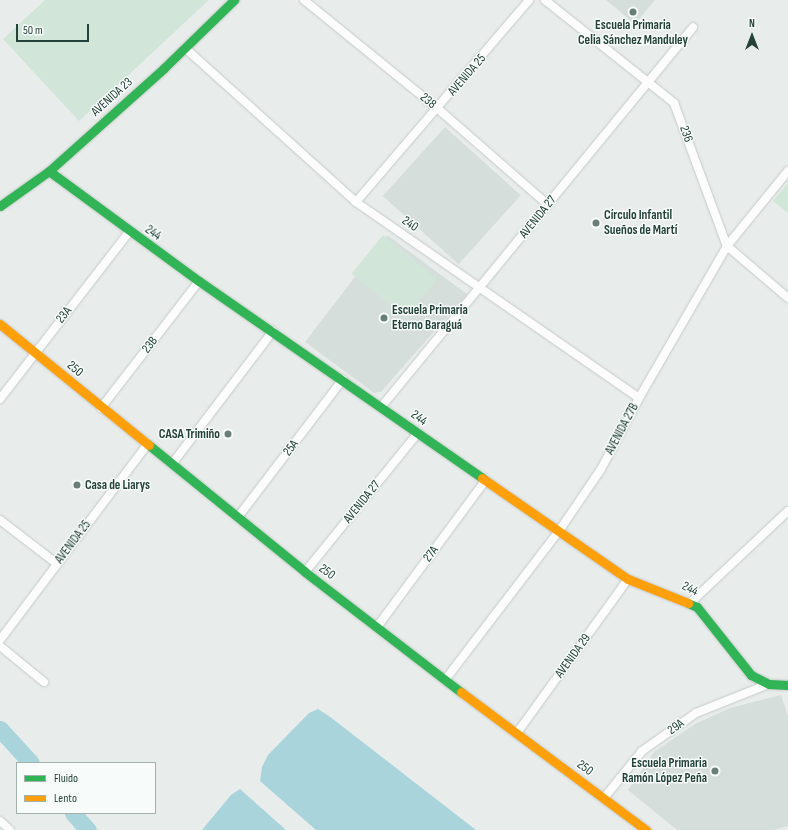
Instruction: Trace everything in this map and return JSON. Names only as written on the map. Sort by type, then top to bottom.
[{"type":"main road","name":"AVENIDA 23","points":[[1,203],[49,171],[185,48],[234,0]]},
{"type":"main road","name":"244","points":[[49,171],[129,232],[199,282],[343,379],[485,481],[628,579],[690,603],[701,612],[739,663],[751,675],[768,684]]},
{"type":"main road","name":"250","points":[[0,324],[101,408],[305,572],[445,680],[646,830]]},
{"type":"main road","points":[[768,684],[788,685]]},
{"type":"street","name":"238","points":[[304,0],[437,108],[548,205]]},
{"type":"street","name":"AVENIDA 25","points":[[356,202],[529,0]]},
{"type":"street","name":"236","points":[[545,0],[674,103],[680,116],[718,228],[727,246],[788,298]]},
{"type":"street","name":"AVENIDA 27","points":[[382,406],[693,27]]},
{"type":"street","name":"240","points":[[185,48],[356,202],[479,289],[638,398]]},
{"type":"street","name":"AVENIDA 27B","points":[[445,680],[559,531],[607,458],[638,398],[727,246],[788,171]]},
{"type":"street","name":"23A","points":[[0,399],[129,232]]},
{"type":"street","name":"23B","points":[[101,408],[199,282]]},
{"type":"street","points":[[172,464],[273,331]]},
{"type":"street","name":"25A","points":[[238,517],[343,379]]},
{"type":"street","name":"AVENIDA 27","points":[[305,572],[418,433]]},
{"type":"street","name":"AVENIDA 25","points":[[0,640],[56,563],[147,445]]},
{"type":"street","name":"27A","points":[[377,627],[485,481]]},
{"type":"street","points":[[690,603],[788,511]]},
{"type":"street","points":[[0,520],[56,563]]},
{"type":"street","name":"AVENIDA 29","points":[[517,733],[628,579]]},
{"type":"street","points":[[0,646],[44,682]]},
{"type":"street","name":"29A","points":[[604,798],[642,751],[696,713],[768,684]]},
{"type":"street","points":[[0,821],[10,830]]},
{"type":"shaded area","name":"Escuela Primaria Celia Sánchez Manduley","points":[[606,0],[655,0],[635,24]]},
{"type":"shaded area","points":[[445,127],[521,195],[459,264],[383,196]]},
{"type":"shaded area","name":"Escuela Primaria Eterno Baraguá","points":[[387,235],[467,294],[381,392],[374,393],[305,342]]},
{"type":"shaded area","name":"Escuela Primaria Ramón López Peña","points":[[781,695],[788,716],[788,826],[774,830],[677,830],[628,790],[654,752],[695,724],[730,708]]},
{"type":"green space","points":[[45,0],[209,0],[79,121],[3,39]]},
{"type":"green space","points":[[788,183],[788,213],[773,201]]},
{"type":"green space","points":[[383,235],[437,279],[406,318],[352,274]]},
{"type":"water","points":[[318,709],[476,830],[316,830],[260,781],[262,767],[268,755],[309,713]]},
{"type":"water","points":[[240,789],[286,830],[202,830],[231,795]]},
{"type":"waterway","points":[[0,729],[30,762]]},
{"type":"waterway","points":[[74,814],[88,830]]},
{"type":"traffic: fast","points":[[0,206],[49,171],[164,68],[234,0]]},
{"type":"traffic: fast","points":[[49,171],[199,281],[482,478]]},
{"type":"traffic: fast","points":[[149,445],[305,572],[461,692]]},
{"type":"traffic: fast","points":[[688,603],[697,607],[751,675],[769,684],[788,685]]},
{"type":"traffic: slow","points":[[0,324],[149,445]]},
{"type":"traffic: slow","points":[[482,478],[628,579],[688,603]]},
{"type":"traffic: slow","points":[[461,692],[646,830]]},
{"type":"place","name":"Escuela Primaria Celia Sánchez Manduley","points":[[633,12]]},
{"type":"place","name":"Círculo Infantil Sueños de Martí","points":[[596,223]]},
{"type":"place","name":"Escuela Primaria Eterno Baraguá","points":[[384,318]]},
{"type":"place","name":"CASA Trimiño","points":[[228,434]]},
{"type":"place","name":"Casa de Liarys","points":[[77,485]]},
{"type":"place","name":"Escuela Primaria Ramón López Peña","points":[[715,771]]}]
